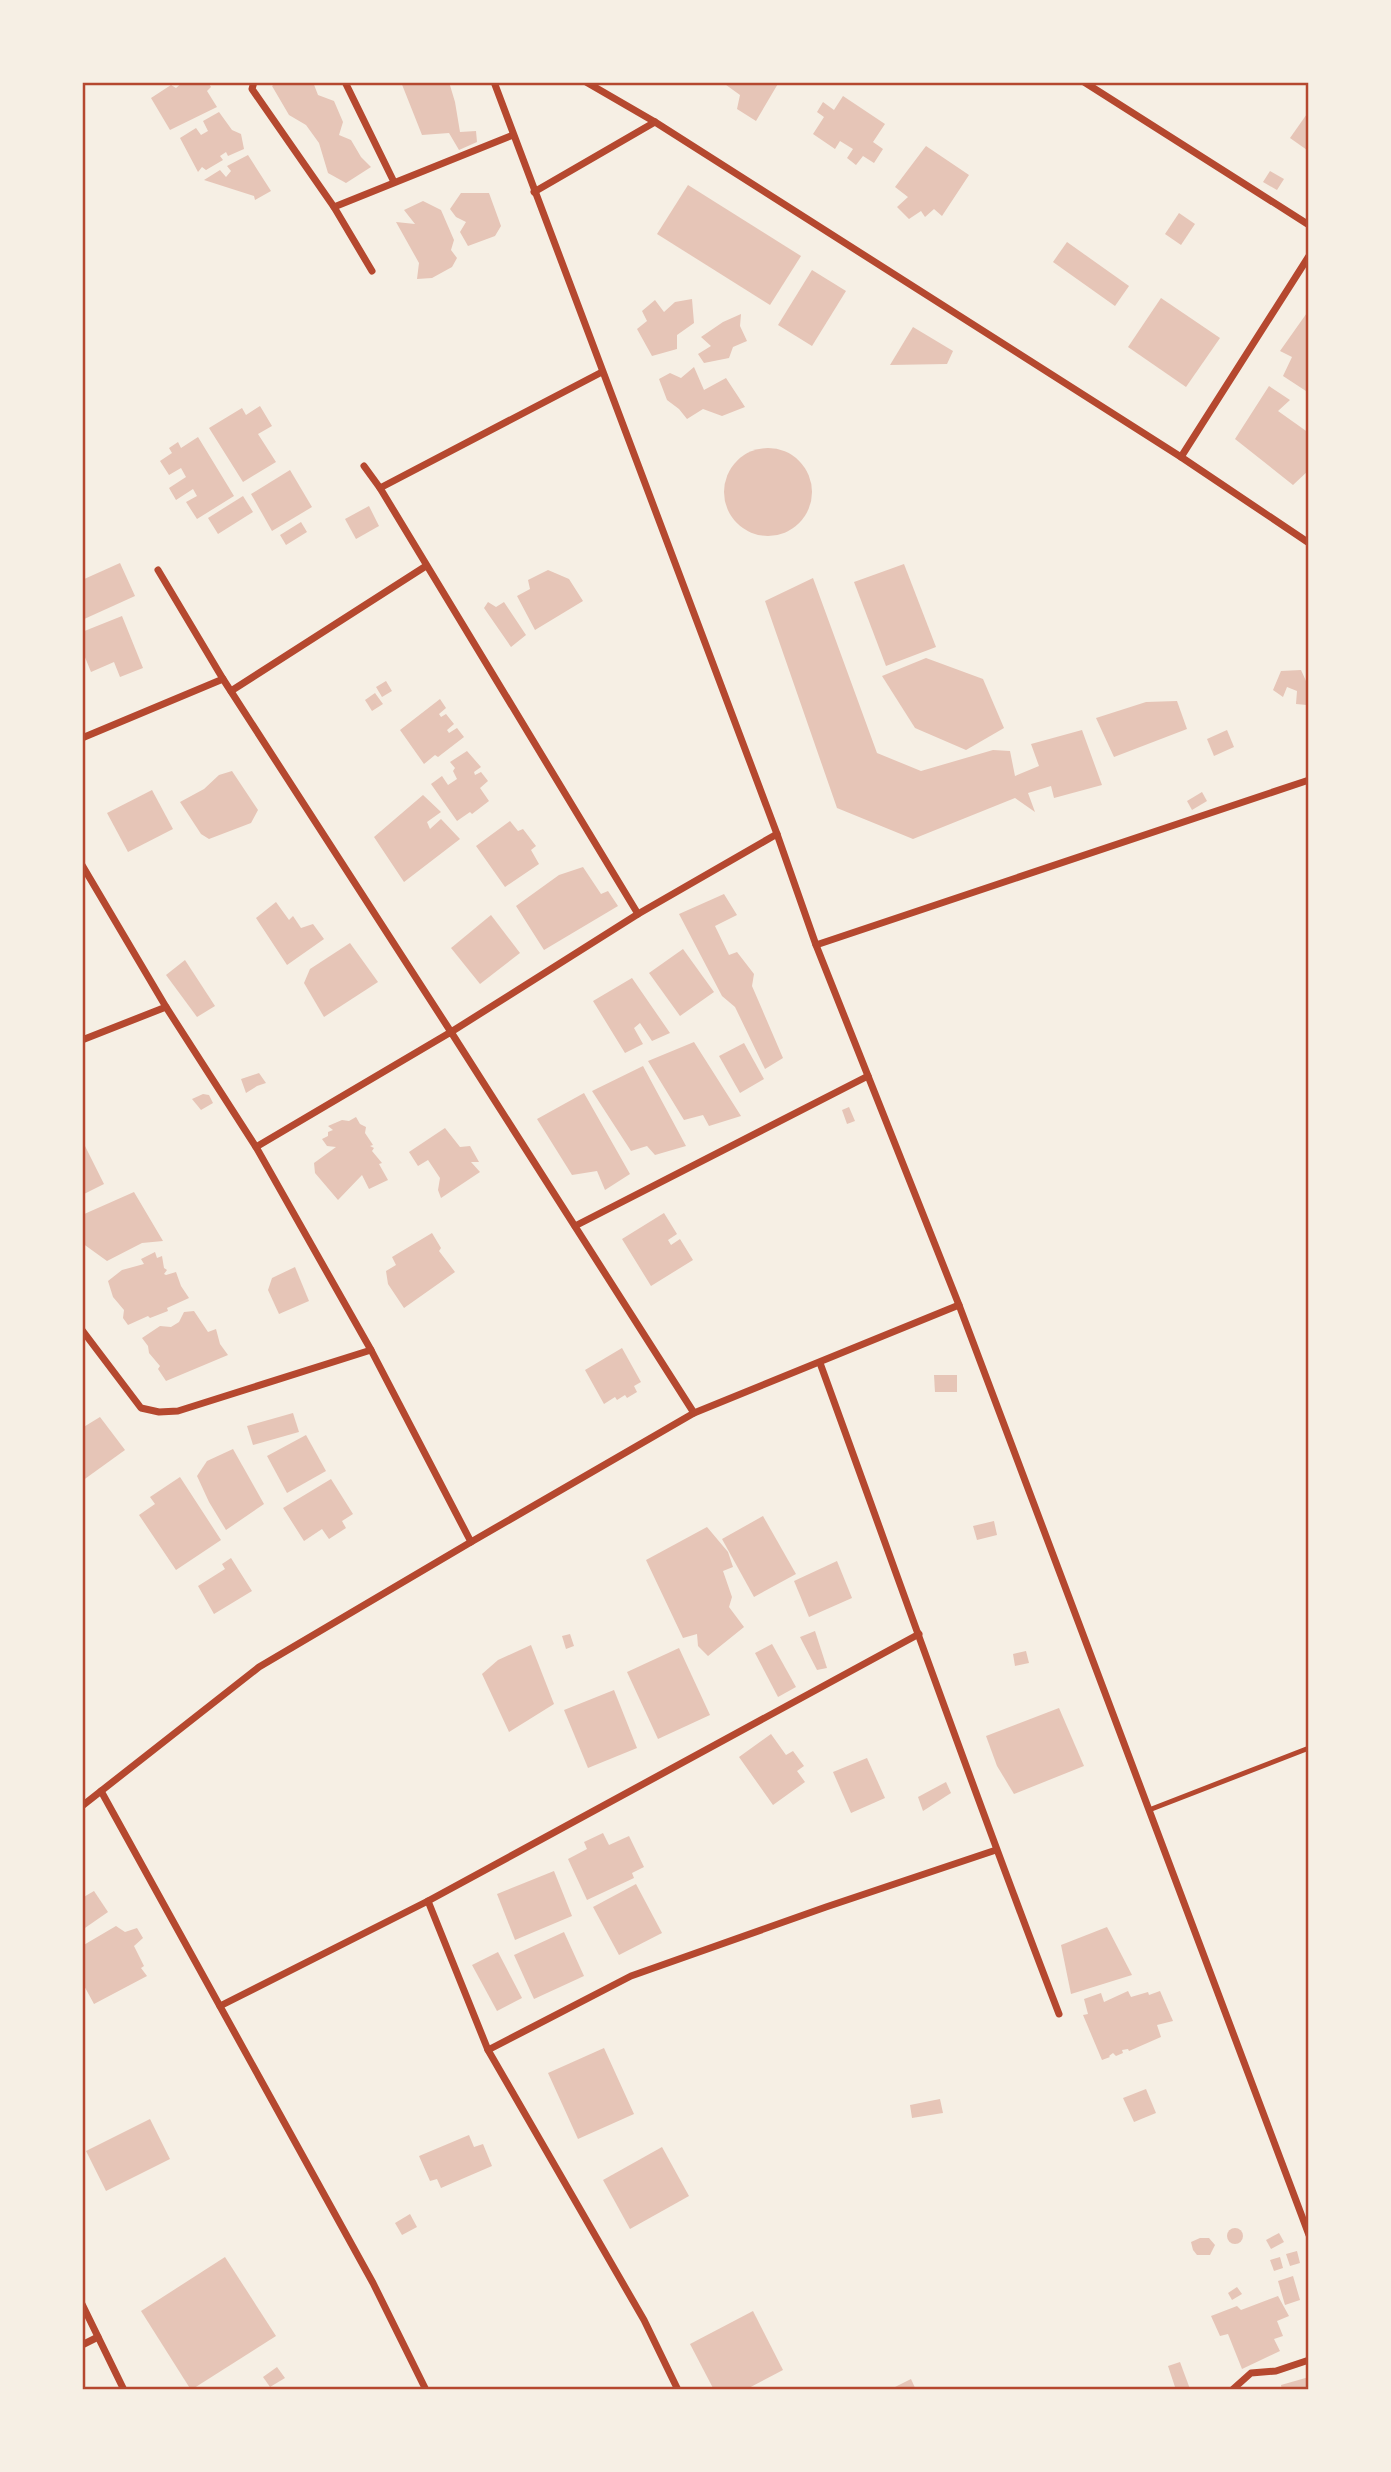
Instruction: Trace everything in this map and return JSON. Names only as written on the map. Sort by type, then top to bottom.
[{"type":"street","points":[[254,82],[252,89],[334,207],[372,271]]},
{"type":"street","points":[[345,82],[394,182]]},
{"type":"street","points":[[495,82],[534,192],[777,834],[816,945],[959,1305],[1309,2235]]},
{"type":"street","points":[[586,82],[655,122],[1181,457],[1309,544]]},
{"type":"street","points":[[1084,82],[1309,225]]},
{"type":"street","points":[[534,192],[655,122]]},
{"type":"street","points":[[334,207],[513,135]]},
{"type":"street","points":[[1181,457],[1309,256]]},
{"type":"street","points":[[380,488],[602,372]]},
{"type":"street","points":[[364,466],[380,488],[638,914]]},
{"type":"street","points":[[231,691],[426,566]]},
{"type":"street","points":[[158,570],[223,679],[694,1413]]},
{"type":"street","points":[[82,738],[223,679]]},
{"type":"street","points":[[816,945],[1309,780]]},
{"type":"street","points":[[256,1147],[451,1031],[638,914],[777,834]]},
{"type":"street","points":[[82,865],[166,1007],[256,1147],[371,1350],[471,1542]]},
{"type":"street","points":[[82,1040],[166,1007]]},
{"type":"street","points":[[575,1226],[868,1076]]},
{"type":"street","points":[[82,1805],[259,1667],[694,1413],[959,1305]]},
{"type":"street","points":[[82,1330],[141,1408],[159,1412],[178,1412],[371,1350]]},
{"type":"street","points":[[820,1363],[996,1850],[1059,2014]]},
{"type":"street","points":[[220,2006],[428,1901],[919,1634]]},
{"type":"street","points":[[101,1791],[373,2283],[426,2390]]},
{"type":"street","points":[[488,2050],[631,1976],[996,1850]]},
{"type":"street","points":[[428,1901],[488,2050],[644,2320],[678,2390]]},
{"type":"street","points":[[82,2304],[124,2390]]},
{"type":"street","points":[[82,2345],[98,2337]]},
{"type":"street","points":[[1232,2390],[1251,2373],[1276,2371],[1309,2360]]},
{"type":"lane","points":[[1149,1810],[1309,1748]]},
{"type":"building","points":[[183,82],[208,82],[211,87],[207,91],[217,107],[170,130],[151,98],[171,85],[176,88]]},
{"type":"building","points":[[277,82],[313,82],[318,95],[334,101],[343,122],[339,135],[351,140],[371,167],[346,183],[328,173],[319,143],[306,125],[289,115],[272,86]]},
{"type":"building","points":[[401,82],[449,82],[460,132],[476,131],[477,142],[459,150],[449,133],[422,135]]},
{"type":"building","points":[[722,82],[779,82],[756,121],[737,109],[740,95]]},
{"type":"building","points":[[843,96],[885,124],[873,142],[883,149],[874,163],[863,156],[856,165],[847,158],[853,149],[840,141],[835,149],[813,134],[824,117],[817,112],[823,102],[834,110]]},
{"type":"building","points":[[1309,111],[1309,148],[1307,150],[1290,138]]},
{"type":"building","points":[[219,112],[232,130],[241,134],[244,149],[228,156],[226,152],[220,156],[223,160],[206,170],[202,167],[198,172],[180,138],[196,128],[201,135],[208,131],[203,121]]},
{"type":"building","points":[[926,146],[969,175],[942,216],[934,209],[925,217],[921,211],[909,219],[897,207],[908,197],[895,187]]},
{"type":"building","points":[[248,155],[271,191],[255,200],[254,196],[204,180],[220,170],[226,177],[231,171],[227,166]]},
{"type":"building","points":[[1270,171],[1284,179],[1277,190],[1263,182]]},
{"type":"building","points":[[688,185],[801,256],[770,305],[657,234]]},
{"type":"building","points":[[461,193],[489,193],[501,226],[495,236],[468,246],[460,232],[466,222],[456,217],[450,209]]},
{"type":"building","points":[[423,201],[441,210],[454,240],[451,250],[457,258],[452,267],[432,278],[417,279],[419,263],[396,222],[415,224],[404,210]]},
{"type":"building","points":[[1179,213],[1195,224],[1181,245],[1165,234]]},
{"type":"building","points":[[1067,242],[1129,286],[1115,306],[1053,262]]},
{"type":"building","points":[[812,270],[846,291],[812,346],[778,325]]},
{"type":"building","points":[[1161,298],[1220,338],[1186,387],[1128,347]]},
{"type":"building","points":[[692,299],[694,323],[677,335],[677,349],[652,356],[637,329],[647,321],[642,311],[655,300],[664,312],[675,302]]},
{"type":"building","points":[[1309,310],[1309,393],[1283,376],[1292,357],[1280,351]]},
{"type":"building","points":[[741,314],[740,326],[747,341],[733,347],[729,358],[704,363],[698,354],[711,346],[701,337]]},
{"type":"building","points":[[913,327],[953,351],[947,364],[890,365]]},
{"type":"building","points":[[694,367],[704,390],[726,378],[745,407],[722,416],[703,409],[687,419],[667,400],[659,379],[670,373],[681,378]]},
{"type":"building","points":[[1269,386],[1290,400],[1278,411],[1309,433],[1309,470],[1293,485],[1235,439]]},
{"type":"building","points":[[260,406],[272,426],[258,434],[276,462],[243,482],[209,428],[242,408],[246,415]]},
{"type":"building","points":[[198,437],[234,496],[197,519],[186,502],[197,496],[193,489],[176,500],[169,488],[186,477],[181,468],[169,475],[160,461],[172,453],[169,448],[178,442],[181,448]]},
{"type":"building","points":[[768,448],[785,452],[799,461],[808,475],[812,492],[808,509],[799,523],[785,532],[768,536],[751,532],[737,523],[728,509],[724,492],[728,475],[737,461],[751,452]]},
{"type":"building","points":[[290,470],[312,507],[272,531],[251,494]]},
{"type":"building","points":[[243,496],[253,512],[218,534],[208,518]]},
{"type":"building","points":[[369,506],[379,526],[356,539],[345,519]]},
{"type":"building","points":[[301,522],[307,532],[286,545],[280,535]]},
{"type":"building","points":[[120,563],[135,596],[82,620],[82,580]]},
{"type":"building","points":[[904,564],[936,647],[886,666],[854,582]]},
{"type":"building","points":[[548,570],[569,579],[583,601],[535,630],[517,596],[530,589],[528,580]]},
{"type":"building","points":[[813,578],[877,753],[921,771],[993,750],[1010,751],[1015,776],[1039,766],[1031,744],[1082,730],[1102,785],[1054,798],[1051,786],[1028,793],[1035,812],[1015,798],[913,839],[837,808],[765,601]]},
{"type":"building","points":[[488,602],[496,607],[504,602],[526,635],[511,647],[484,608]]},
{"type":"building","points":[[122,616],[143,668],[120,677],[114,662],[91,672],[82,650],[82,632]]},
{"type":"building","points":[[926,658],[983,679],[1004,728],[966,750],[915,728],[882,676]]},
{"type":"building","points":[[1301,670],[1306,681],[1307,705],[1296,704],[1297,691],[1287,687],[1283,697],[1273,690],[1281,671]]},
{"type":"building","points":[[386,681],[392,691],[382,697],[376,687]]},
{"type":"building","points":[[375,693],[383,704],[372,711],[365,700]]},
{"type":"building","points":[[440,699],[446,708],[439,714],[441,717],[446,714],[454,724],[447,730],[449,733],[457,728],[464,737],[424,764],[400,730]]},
{"type":"building","points":[[1177,701],[1187,729],[1114,757],[1096,718],[1146,702]]},
{"type":"building","points":[[1227,730],[1234,747],[1214,756],[1207,739]]},
{"type":"building","points":[[467,751],[481,767],[474,772],[475,775],[481,772],[488,781],[480,788],[489,801],[457,821],[431,784],[442,776],[448,785],[457,779],[453,771],[455,768],[450,762]]},
{"type":"building","points":[[232,771],[258,810],[251,823],[209,839],[201,834],[180,802],[204,789],[219,775]]},
{"type":"building","points":[[152,790],[173,829],[128,852],[107,813]]},
{"type":"building","points":[[1202,792],[1207,801],[1192,810],[1187,801]]},
{"type":"building","points":[[423,795],[441,812],[427,822],[430,829],[441,819],[460,839],[404,882],[374,837]]},
{"type":"building","points":[[510,821],[518,831],[523,829],[536,846],[531,850],[539,864],[505,887],[476,846]]},
{"type":"building","points":[[583,867],[601,894],[608,891],[618,906],[544,950],[516,906],[559,875]]},
{"type":"building","points":[[724,894],[737,915],[715,926],[729,955],[737,952],[754,974],[752,986],[783,1058],[765,1069],[735,1007],[722,996],[679,914]]},
{"type":"building","points":[[276,902],[289,920],[293,916],[301,928],[313,924],[324,939],[287,965],[256,918]]},
{"type":"building","points":[[491,915],[520,953],[480,984],[451,948]]},
{"type":"building","points":[[350,943],[378,982],[324,1017],[304,983],[310,969]]},
{"type":"building","points":[[683,949],[714,992],[680,1016],[649,973]]},
{"type":"building","points":[[185,960],[215,1006],[197,1017],[166,975]]},
{"type":"building","points":[[632,978],[670,1033],[652,1041],[640,1023],[634,1028],[643,1044],[625,1053],[593,1001]]},
{"type":"building","points":[[694,1042],[741,1116],[709,1126],[703,1115],[684,1120],[648,1061]]},
{"type":"building","points":[[744,1043],[764,1079],[740,1093],[719,1056]]},
{"type":"building","points":[[643,1066],[686,1146],[655,1155],[647,1146],[631,1151],[592,1091]]},
{"type":"building","points":[[259,1073],[266,1083],[246,1093],[241,1079]]},
{"type":"building","points":[[584,1093],[630,1174],[605,1190],[597,1171],[572,1175],[537,1119]]},
{"type":"building","points":[[203,1094],[209,1095],[213,1103],[201,1110],[192,1099]]},
{"type":"building","points":[[849,1107],[855,1121],[847,1124],[842,1110]]},
{"type":"building","points":[[356,1117],[360,1124],[366,1127],[365,1133],[373,1145],[370,1146],[374,1148],[372,1151],[382,1163],[379,1164],[388,1180],[369,1189],[362,1175],[338,1200],[315,1173],[314,1163],[336,1147],[327,1146],[322,1139],[333,1130],[328,1126]]},
{"type":"building","points":[[445,1128],[460,1147],[470,1146],[479,1162],[471,1162],[480,1172],[441,1198],[438,1190],[440,1178],[428,1160],[418,1166],[409,1152]]},
{"type":"building","points":[[82,1140],[104,1184],[82,1195]]},
{"type":"building","points":[[134,1192],[163,1241],[142,1243],[107,1261],[82,1243],[82,1215]]},
{"type":"building","points":[[664,1213],[677,1234],[668,1240],[671,1245],[680,1239],[693,1260],[651,1286],[622,1239]]},
{"type":"building","points":[[432,1233],[441,1248],[439,1251],[455,1272],[404,1308],[388,1284],[386,1271],[396,1265],[392,1257]]},
{"type":"building","points":[[155,1252],[157,1258],[162,1256],[164,1268],[167,1270],[164,1274],[176,1272],[189,1298],[167,1308],[168,1311],[128,1325],[123,1318],[124,1310],[113,1297],[108,1281],[122,1270],[144,1264],[141,1259]]},
{"type":"building","points":[[295,1267],[309,1301],[279,1314],[268,1290],[272,1278]]},
{"type":"building","points":[[194,1311],[208,1332],[216,1329],[220,1344],[228,1355],[166,1381],[142,1338],[160,1326],[171,1327],[179,1322],[184,1312]]},
{"type":"building","points":[[622,1348],[641,1382],[634,1386],[637,1392],[627,1398],[625,1395],[617,1400],[615,1397],[604,1404],[585,1370]]},
{"type":"building","points":[[934,1375],[957,1375],[957,1392],[935,1392]]},
{"type":"building","points":[[293,1413],[299,1432],[253,1445],[247,1426]]},
{"type":"building","points":[[100,1417],[125,1450],[82,1481],[82,1428]]},
{"type":"building","points":[[306,1435],[326,1471],[287,1493],[267,1456]]},
{"type":"building","points":[[233,1449],[264,1504],[226,1530],[197,1476],[207,1461]]},
{"type":"building","points":[[180,1477],[221,1540],[176,1570],[139,1515],[155,1504],[150,1497]]},
{"type":"building","points":[[331,1479],[353,1514],[342,1521],[346,1528],[329,1539],[322,1529],[304,1541],[283,1508]]},
{"type":"building","points":[[763,1516],[796,1574],[754,1597],[722,1539]]},
{"type":"building","points":[[994,1521],[997,1535],[977,1540],[973,1526]]},
{"type":"building","points":[[707,1527],[728,1552],[733,1567],[723,1571],[732,1597],[729,1607],[744,1627],[708,1656],[698,1646],[697,1634],[683,1638],[646,1560]]},
{"type":"building","points":[[231,1558],[252,1591],[214,1614],[198,1586],[225,1569],[222,1564]]},
{"type":"building","points":[[837,1561],[852,1598],[809,1617],[794,1581]]},
{"type":"building","points":[[815,1631],[827,1668],[817,1670],[800,1637]]},
{"type":"building","points":[[570,1634],[574,1646],[566,1649],[562,1636]]},
{"type":"building","points":[[772,1644],[796,1687],[778,1697],[755,1653]]},
{"type":"building","points":[[531,1645],[554,1704],[509,1732],[482,1674],[498,1660]]},
{"type":"building","points":[[679,1648],[710,1715],[658,1739],[627,1672]]},
{"type":"building","points":[[1026,1651],[1029,1663],[1015,1666],[1013,1654]]},
{"type":"building","points":[[614,1690],[637,1748],[588,1768],[564,1710]]},
{"type":"building","points":[[1059,1708],[1084,1766],[1014,1794],[997,1766],[986,1736]]},
{"type":"building","points":[[771,1734],[786,1755],[793,1751],[804,1766],[797,1771],[805,1782],[773,1805],[739,1757]]},
{"type":"building","points":[[867,1758],[885,1798],[851,1813],[833,1772]]},
{"type":"building","points":[[946,1782],[951,1793],[923,1811],[918,1797]]},
{"type":"building","points":[[603,1833],[609,1845],[629,1836],[644,1867],[632,1873],[634,1878],[587,1900],[568,1859],[587,1849],[584,1842]]},
{"type":"building","points":[[554,1871],[572,1916],[515,1940],[497,1894]]},
{"type":"building","points":[[636,1884],[662,1933],[619,1955],[593,1907]]},
{"type":"building","points":[[94,1891],[108,1912],[82,1930],[82,1898]]},
{"type":"building","points":[[116,1926],[125,1932],[137,1928],[143,1938],[134,1946],[144,1966],[141,1968],[147,1976],[94,2004],[82,1982],[82,1946]]},
{"type":"building","points":[[1107,1927],[1132,1975],[1071,1994],[1061,1945]]},
{"type":"building","points":[[564,1932],[584,1976],[534,1999],[514,1955]]},
{"type":"building","points":[[498,1952],[522,1998],[497,2011],[472,1965]]},
{"type":"building","points":[[1128,1991],[1131,1997],[1160,1991],[1173,2021],[1157,2025],[1161,2037],[1129,2051],[1122,2050],[1123,2053],[1116,2056],[1113,2053],[1102,2060],[1083,2015],[1088,2014],[1084,1999],[1101,1993],[1104,2002]]},
{"type":"building","points":[[604,2048],[634,2114],[578,2139],[548,2073]]},
{"type":"building","points":[[1146,2089],[1156,2113],[1134,2122],[1123,2098]]},
{"type":"building","points":[[940,2099],[943,2113],[912,2118],[910,2105]]},
{"type":"building","points":[[150,2119],[170,2159],[106,2191],[86,2151]]},
{"type":"building","points":[[469,2135],[474,2147],[483,2144],[492,2166],[441,2188],[437,2179],[430,2181],[419,2156]]},
{"type":"building","points":[[662,2147],[689,2196],[630,2229],[603,2180]]},
{"type":"building","points":[[410,2214],[417,2227],[402,2235],[395,2223]]},
{"type":"building","points":[[1235,2228],[1241,2230],[1241,2242],[1235,2244],[1229,2242],[1227,2236],[1229,2230]]},
{"type":"building","points":[[1279,2233],[1284,2242],[1271,2249],[1266,2240]]},
{"type":"building","points":[[1209,2238],[1215,2245],[1210,2255],[1197,2255],[1193,2250],[1191,2242]]},
{"type":"building","points":[[1297,2251],[1300,2263],[1290,2266],[1286,2254]]},
{"type":"building","points":[[225,2257],[276,2336],[191,2390],[141,2311]]},
{"type":"building","points":[[1280,2257],[1283,2268],[1274,2271],[1270,2260]]},
{"type":"building","points":[[1293,2276],[1300,2300],[1285,2305],[1278,2281]]},
{"type":"building","points":[[1237,2287],[1242,2294],[1232,2300],[1228,2293]]},
{"type":"building","points":[[1278,2296],[1289,2316],[1277,2321],[1283,2336],[1274,2339],[1280,2351],[1242,2369],[1228,2334],[1220,2336],[1211,2316],[1237,2306],[1241,2310]]},
{"type":"building","points":[[753,2311],[783,2370],[745,2390],[714,2390],[690,2344]]},
{"type":"building","points":[[1180,2362],[1190,2389],[1188,2390],[1176,2390],[1168,2366]]},
{"type":"building","points":[[277,2367],[285,2378],[270,2387],[263,2377]]},
{"type":"building","points":[[1309,2377],[1309,2390],[1282,2390],[1281,2385]]},
{"type":"building","points":[[911,2379],[916,2390],[889,2390]]}]
